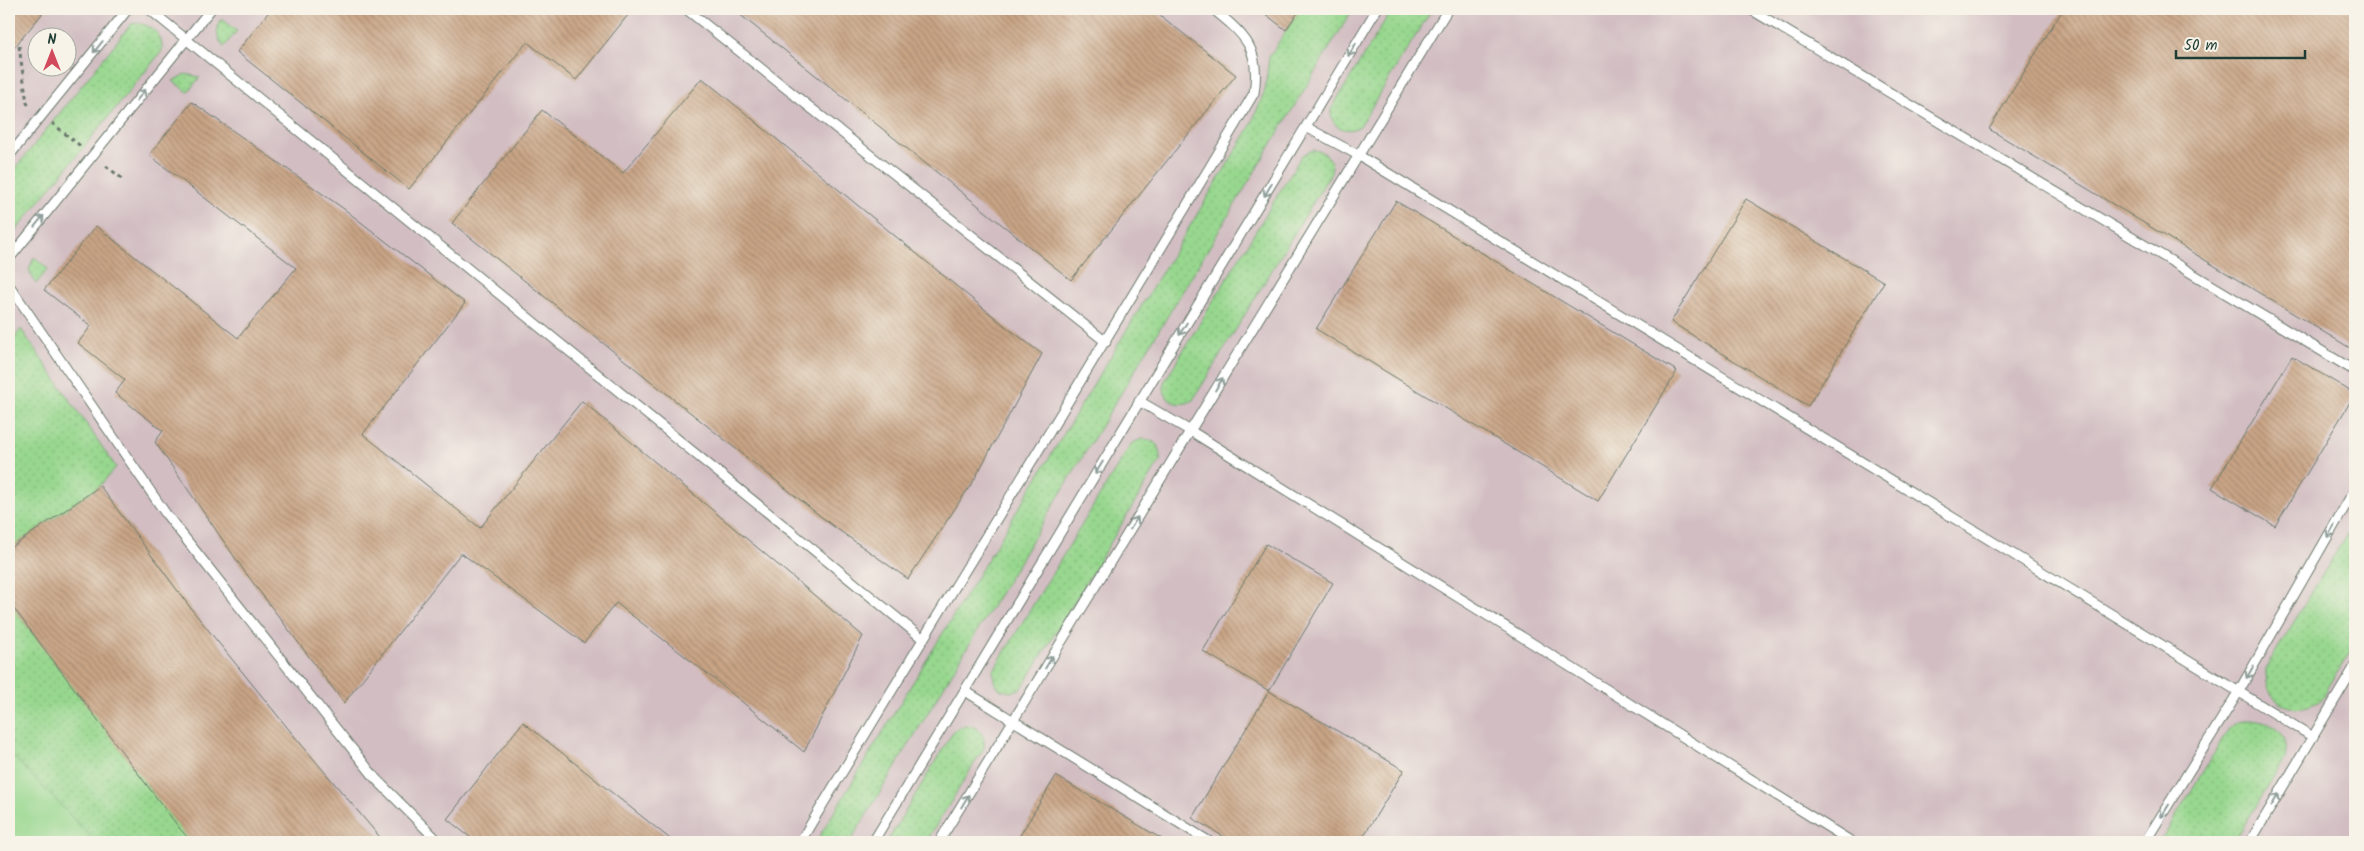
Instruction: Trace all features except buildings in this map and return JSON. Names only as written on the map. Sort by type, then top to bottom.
[{"type":"lane","points":[[9,156],[128,9]]},
{"type":"lane","points":[[149,9],[923,639]]},
{"type":"lane","points":[[9,259],[211,9]]},
{"type":"lane","points":[[686,9],[1106,342]]},
{"type":"lane","points":[[800,842],[1106,342],[1254,93],[1257,74],[1255,55],[1244,38],[1213,9]]},
{"type":"lane","points":[[873,842],[1377,9]]},
{"type":"lane","points":[[939,842],[1448,9]]},
{"type":"lane","points":[[1750,9],[2355,371]]},
{"type":"lane","points":[[1306,127],[1358,155],[2313,737]]},
{"type":"lane","points":[[9,285],[166,514],[376,779],[439,842]]},
{"type":"lane","points":[[1139,401],[1191,430],[1852,842]]},
{"type":"lane","points":[[2145,842],[2239,691],[2355,489]]},
{"type":"lane","points":[[2250,842],[2355,666]]},
{"type":"lane","points":[[964,690],[1210,842]]},
{"type":"path","points":[[18,46],[26,103],[29,106]]},
{"type":"path","points":[[52,123],[84,148]]},
{"type":"path","points":[[106,166],[124,180]]},
{"type":"shaded area","points":[[9,9],[2355,9],[2355,842],[9,842]]},
{"type":"green space","points":[[1300,9],[1353,9],[850,842],[816,842],[1250,127],[1265,90],[1269,57]]},
{"type":"green space","points":[[1392,9],[1432,9],[1360,126],[1349,130],[1340,128],[1333,121],[1331,109]]},
{"type":"green space","points":[[222,19],[237,31],[224,47],[219,41],[217,33]]},
{"type":"green space","points":[[137,23],[148,26],[159,35],[162,51],[9,239],[9,176],[131,24]]},
{"type":"green space","points":[[185,74],[200,77],[188,92],[173,81]]},
{"type":"green space","points":[[1313,150],[1322,152],[1328,157],[1332,168],[1331,173],[1193,400],[1182,404],[1172,402],[1165,394],[1164,382],[1302,155]]},
{"type":"green space","points":[[34,257],[48,269],[36,284],[29,270]]},
{"type":"green space","points":[[21,329],[116,467],[100,486],[9,549],[9,345]]},
{"type":"green space","points":[[1141,439],[1150,440],[1157,445],[1161,456],[1160,461],[1022,688],[1011,692],[1001,690],[994,682],[993,671],[1131,444]]},
{"type":"green space","points":[[2355,521],[2355,644],[2320,701],[2299,708],[2281,704],[2270,690],[2266,668]]},
{"type":"green space","points":[[9,602],[182,830],[192,842],[9,842]]},
{"type":"green space","points":[[2248,720],[2272,726],[2283,735],[2286,750],[2285,759],[2234,842],[2160,842],[2230,727],[2238,722]]},
{"type":"green space","points":[[965,725],[974,727],[980,732],[984,739],[984,748],[926,842],[887,842],[954,730]]},
{"type":"green space","points":[[11,754],[96,842],[9,842],[9,757]]}]
